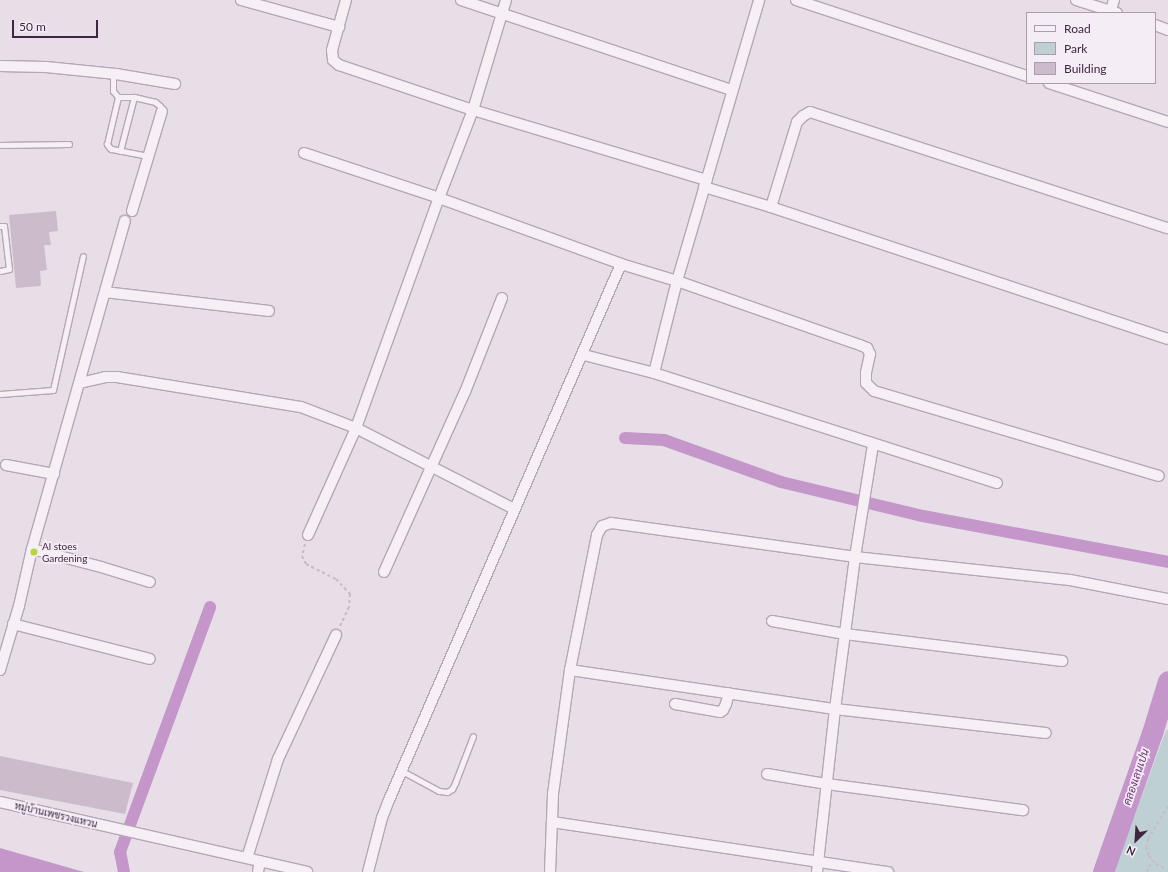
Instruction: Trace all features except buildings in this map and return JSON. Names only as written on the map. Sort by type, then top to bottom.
[{"type":"street","points":[[241,0],[339,27]]},
{"type":"street","points":[[346,0],[332,50],[332,60],[339,65],[473,110],[705,183],[772,207],[1168,339]]},
{"type":"street","points":[[461,0],[732,90]]},
{"type":"street","points":[[308,535],[356,428],[439,198],[473,110],[506,0]]},
{"type":"street","points":[[654,373],[677,281],[759,0]]},
{"type":"street","points":[[796,0],[1026,76]]},
{"type":"street","points":[[1076,0],[1112,12],[1114,0]]},
{"type":"street","points":[[1156,25],[1168,30]]},
{"type":"street","points":[[0,66],[46,68],[113,74],[175,84]]},
{"type":"street","points":[[1052,84],[1168,122]]},
{"type":"street","points":[[132,211],[162,111]]},
{"type":"street","points":[[772,207],[797,122],[810,112],[1168,228]]},
{"type":"street","points":[[304,153],[439,198],[621,264],[677,281],[867,348],[870,354],[866,373],[866,384],[874,392],[1159,476]]},
{"type":"street","points":[[0,670],[32,549],[125,221]]},
{"type":"street","points":[[368,872],[382,818],[514,509],[584,355],[621,264]]},
{"type":"street","points":[[105,292],[269,311]]},
{"type":"street","points":[[384,572],[432,467],[502,298]]},
{"type":"street","points":[[584,355],[654,373],[873,445],[997,483]]},
{"type":"street","points":[[80,383],[117,377],[294,406],[356,428],[514,509]]},
{"type":"street","points":[[818,867],[835,709],[855,557],[873,445]]},
{"type":"street","points":[[6,465],[54,474]]},
{"type":"street","points":[[550,872],[553,794],[570,670],[597,535],[602,526],[611,523],[855,557],[1070,580],[1168,598]]},
{"type":"street","points":[[32,549],[101,566],[150,582]]},
{"type":"street","points":[[772,621],[845,634],[1062,660]]},
{"type":"street","points":[[13,624],[150,659]]},
{"type":"street","points":[[247,858],[278,759],[336,635]]},
{"type":"street","points":[[570,670],[835,709],[1046,733]]},
{"type":"street","points":[[675,704],[720,712],[726,704],[728,693]]},
{"type":"street","points":[[768,774],[828,784],[1023,810]]},
{"type":"street","name":"หมู่บ้านเพชรวงแหวน","points":[[0,802],[307,872]]},
{"type":"street","points":[[552,822],[818,867],[888,872]]},
{"type":"street","points":[[258,872],[260,861]]},
{"type":"lane","points":[[113,74],[113,91],[118,97]]},
{"type":"lane","points":[[118,97],[134,97],[155,102],[160,106],[162,111]]},
{"type":"lane","points":[[118,97],[107,144],[111,149],[148,156]]},
{"type":"lane","points":[[120,151],[134,97]]},
{"type":"lane","points":[[0,145],[69,144]]},
{"type":"lane","points":[[0,226],[4,226],[9,269],[0,271]]},
{"type":"lane","points":[[0,394],[53,390],[83,256]]},
{"type":"lane","points":[[402,771],[440,791],[447,792],[452,789],[456,783],[473,736]]},
{"type":"path","points":[[308,535],[302,556],[306,564],[336,579],[350,594],[348,607],[336,635]]},
{"type":"path","points":[[1168,806],[1148,838],[1146,847],[1152,860],[1168,870]]},
{"type":"path","points":[[1147,872],[1152,860]]},
{"type":"green space","points":[[1166,730],[1168,730],[1168,872],[1114,872]]},
{"type":"shaded area","points":[[0,848],[84,872],[0,872]]},
{"type":"waterway","points":[[625,438],[664,440],[781,482],[923,516],[1168,562]]},
{"type":"waterway","points":[[124,872],[120,852],[210,607]]},
{"type":"waterway","name":"คลองเลนเปน","points":[[1103,872],[1152,733],[1168,681]]},
{"type":"place","name":"Al stoes Gardening","points":[[34,552]]}]
